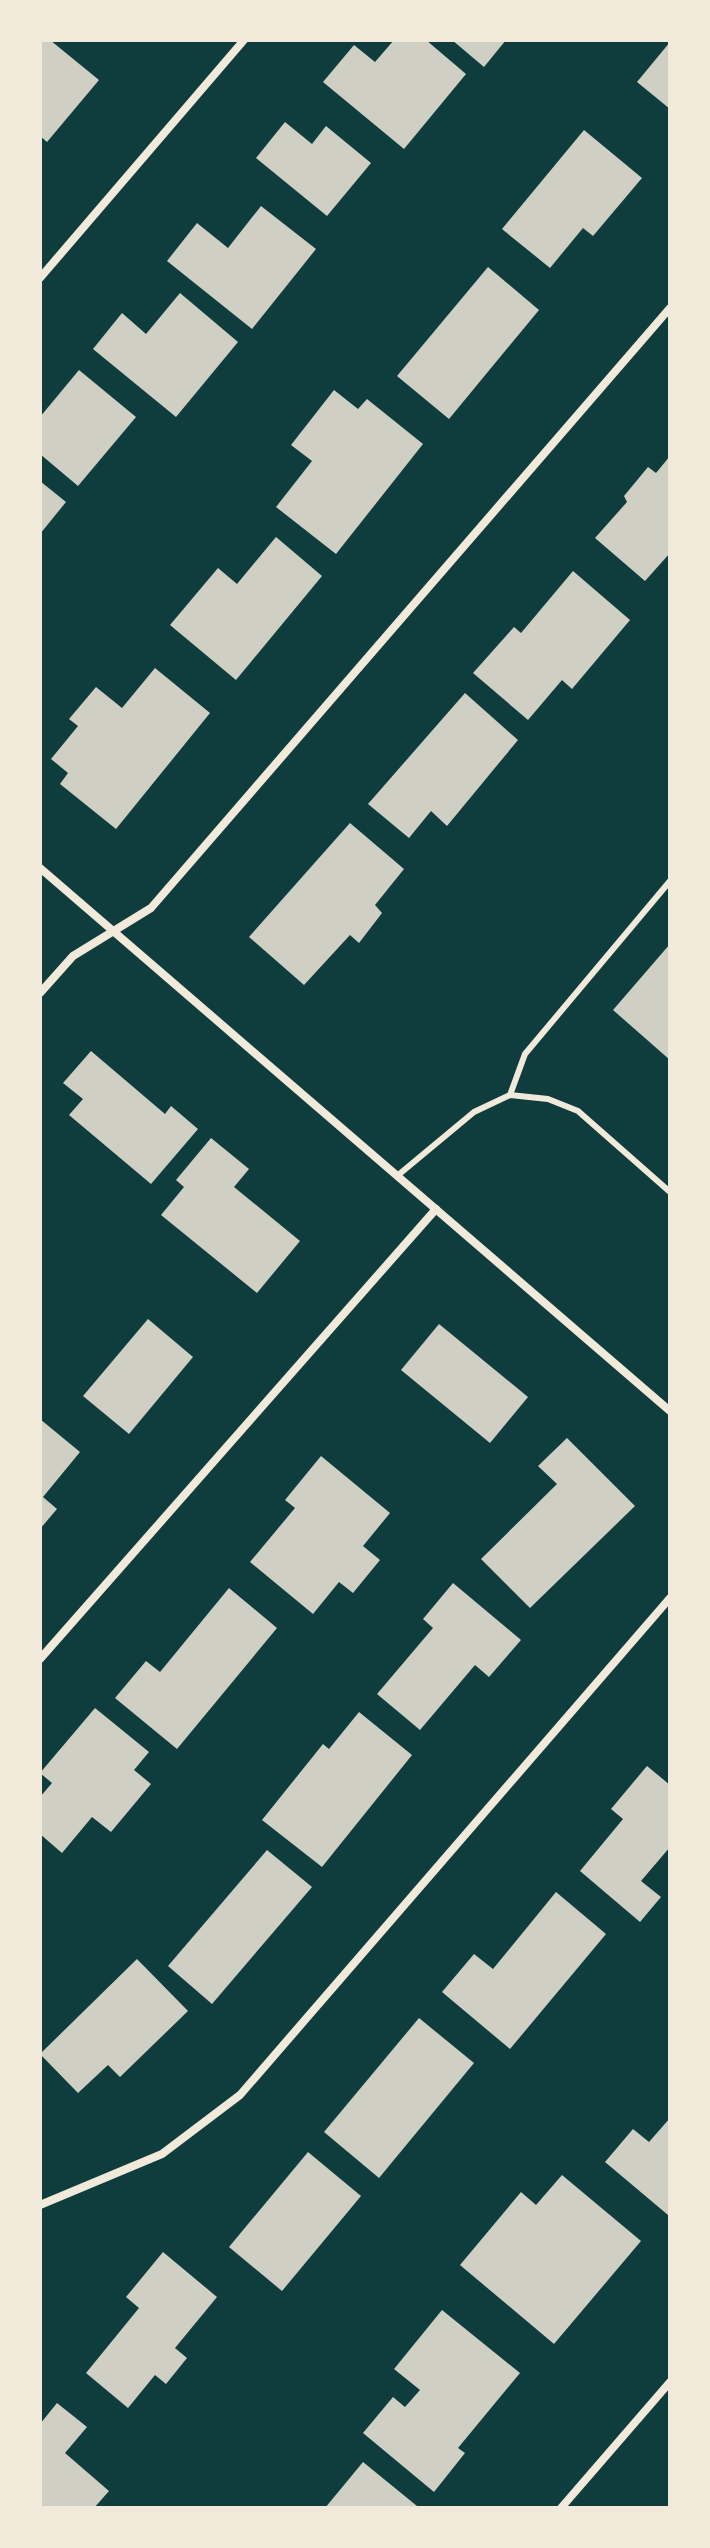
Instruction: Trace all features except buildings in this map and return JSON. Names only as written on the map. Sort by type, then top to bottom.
[{"type":"street","points":[[40,278],[244,40]]},
{"type":"street","points":[[40,993],[73,956],[151,908],[670,308]]},
{"type":"street","points":[[40,868],[670,1411]]},
{"type":"street","points":[[40,1659],[436,1209]]},
{"type":"street","points":[[40,2205],[162,2154],[240,2095],[670,1598]]},
{"type":"street","points":[[561,2508],[670,2382]]},
{"type":"lane","points":[[510,1095],[525,1054],[670,881]]},
{"type":"lane","points":[[397,1176],[474,1112],[510,1095],[548,1099],[578,1111],[670,1192]]}]
